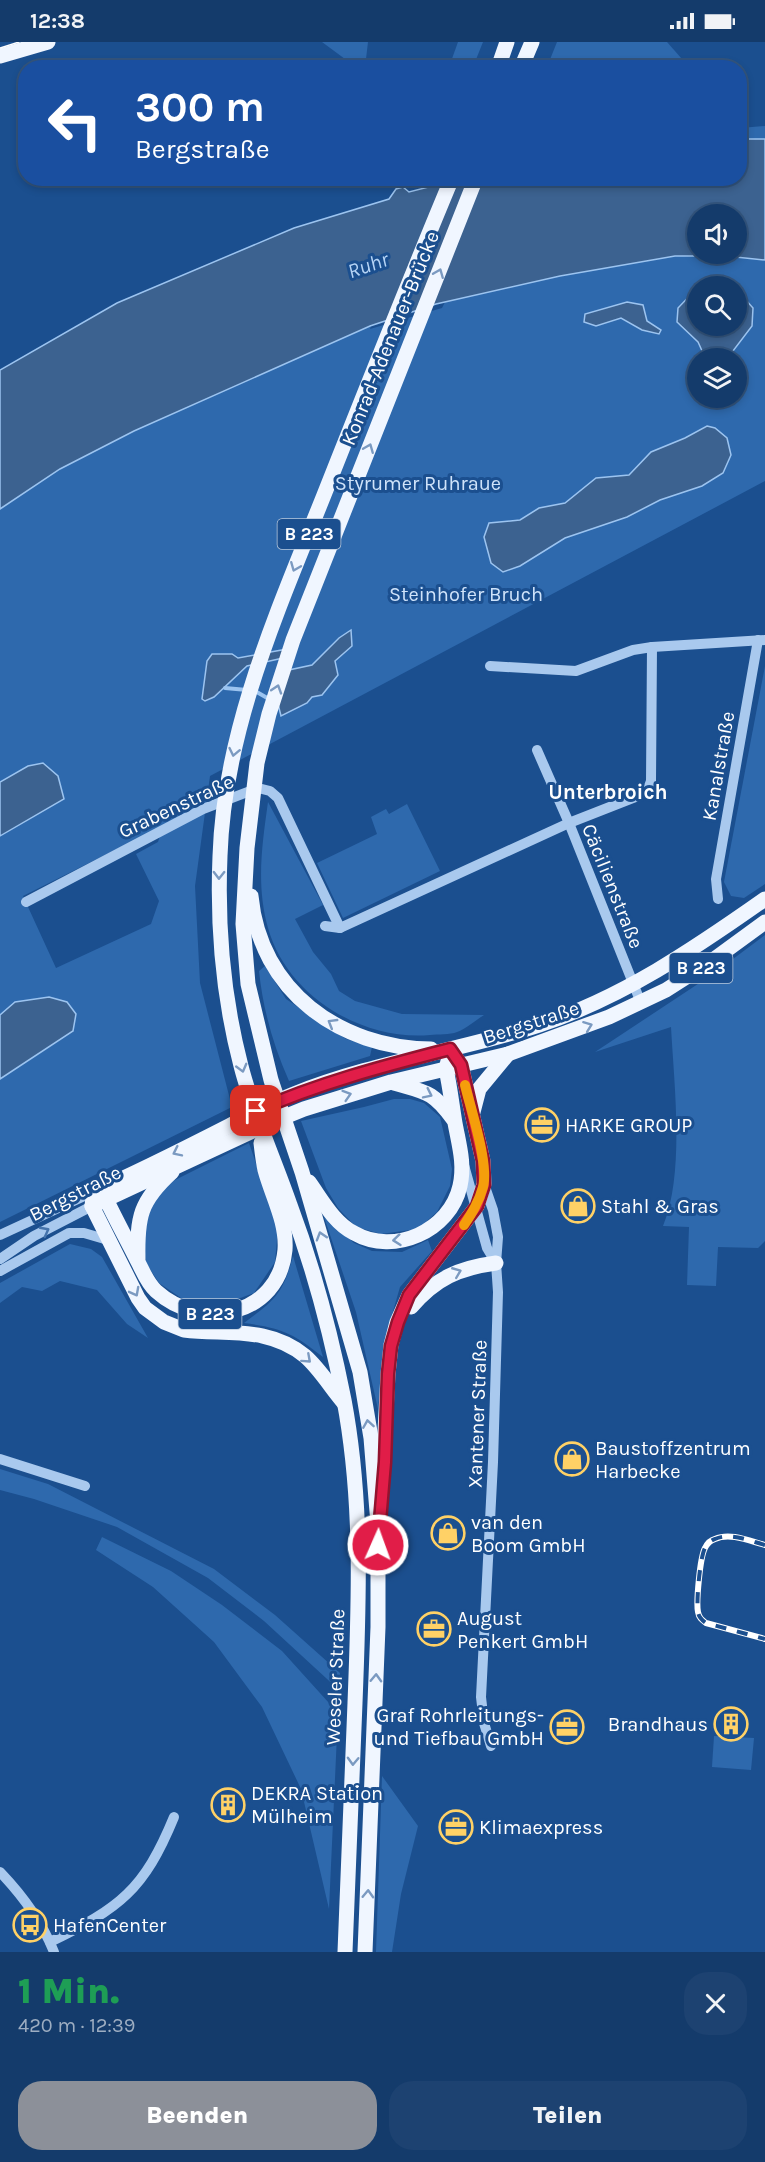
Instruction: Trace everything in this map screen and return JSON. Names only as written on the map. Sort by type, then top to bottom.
[{"type":"main road","points":[[0,56],[48,42]]},
{"type":"main road","points":[[501,60],[507,42]]},
{"type":"main road","points":[[524,60],[532,42]]},
{"type":"main road","name":"Konrad-Adenauer-Brücke","points":[[345,1405],[329,1327],[318,1289],[256,1112],[239,1059],[230,1018],[222,965],[219,910],[222,816],[234,749],[282,601],[449,186]]},
{"type":"main road","name":"Konrad-Adenauer-Brücke","points":[[378,1524],[370,1438],[360,1372],[302,1172],[271,1080],[248,984],[243,924],[247,848],[257,763],[269,714],[293,640],[473,186]]},
{"type":"main road","name":"B 223","points":[[247,848],[253,911],[261,939],[273,967],[306,1005],[332,1024],[358,1037],[418,1049],[450,1049]]},
{"type":"main road","name":"Bergstraße","points":[[97,1199],[181,1164],[295,1094],[356,1073],[541,1024],[593,1004],[634,985],[709,938],[765,899]]},
{"type":"main road","name":"Bergstraße","points":[[97,1199],[232,1133],[391,1082],[507,1054],[609,1017],[641,1003],[713,960],[765,922]]},
{"type":"main road","points":[[378,1524],[385,1462],[388,1374],[391,1346],[398,1322],[409,1295],[477,1206],[484,1185],[483,1161],[450,1049]]},
{"type":"main road","points":[[472,1118],[479,1089],[507,1054]]},
{"type":"main road","points":[[302,1172],[337,1220],[353,1233],[373,1241],[398,1241],[414,1237],[433,1228],[447,1214],[460,1189],[463,1161],[455,1122],[454,1067]]},
{"type":"main road","points":[[391,1082],[426,1092],[440,1100],[455,1122]]},
{"type":"main road","name":"B 223","points":[[181,1164],[144,1204],[138,1223],[138,1262],[154,1290],[182,1309],[207,1314],[232,1312],[246,1307],[268,1290],[282,1265],[285,1248],[284,1227],[264,1168],[256,1112]]},
{"type":"main road","points":[[97,1199],[138,1262]]},
{"type":"main road","points":[[97,1199],[108,1239],[138,1298],[155,1317],[173,1327],[250,1333],[280,1340],[306,1356],[345,1405]]},
{"type":"main road","points":[[398,1322],[424,1291],[448,1275],[469,1267],[496,1263]]},
{"type":"main road","name":"Weseler Straße","points":[[345,1405],[357,1494],[360,1577],[345,1952]]},
{"type":"main road","name":"Weseler Straße","points":[[365,1952],[378,1638],[378,1524]]},
{"type":"street","points":[[490,666],[576,671],[633,650],[762,640]]},
{"type":"street","name":"Kanalstraße","points":[[718,899],[716,879],[762,640]]},
{"type":"street","points":[[325,926],[340,928],[569,823],[643,794],[651,781],[652,647]]},
{"type":"street","name":"Cäcilienstraße","points":[[537,750],[569,823],[641,1003]]},
{"type":"street","name":"Grabenstraße","points":[[26,902],[203,809],[258,788],[270,791],[278,798],[340,928]]},
{"type":"street","name":"Xantener Straße","points":[[463,1161],[487,1248],[496,1263]]},
{"type":"street","name":"Xantener Straße","points":[[484,1185],[493,1210],[498,1237],[496,1386],[481,1697],[484,1723],[491,1746]]},
{"type":"street","name":"Bergstraße","points":[[0,1235],[97,1199]]},
{"type":"street","name":"Bergstraße","points":[[0,1259],[97,1199]]},
{"type":"street","points":[[0,1271],[69,1233],[84,1233],[108,1239]]},
{"type":"street","points":[[0,1459],[85,1486]]},
{"type":"street","points":[[0,1872],[17,1890],[52,1947],[114,1907],[140,1882],[160,1850],[174,1817]]},
{"type":"green space","points":[[322,42],[368,42],[367,60],[345,59]]},
{"type":"green space","points":[[458,42],[483,42],[476,60],[452,60]]},
{"type":"green space","points":[[557,42],[667,42],[683,60],[550,60]]},
{"type":"green space","points":[[765,126],[765,139],[747,139],[747,127]]},
{"type":"green space","name":"Styrumer Ruhraue","points":[[397,254],[370,329],[442,308],[445,302],[560,276],[675,256],[687,256],[687,264],[747,264],[747,258],[765,260],[765,481],[210,776],[195,886],[200,983],[232,1107],[0,1222],[0,1079],[73,1032],[15,1002],[0,1015],[0,836],[64,799],[28,766],[0,782],[0,436]],"holes":[[[163,826],[158,842],[136,854],[159,901],[151,924],[56,968],[23,896]]]},
{"type":"green space","points":[[765,666],[765,884],[744,898],[731,896],[724,882]]},
{"type":"green space","points":[[268,802],[323,905],[295,919],[313,952],[331,974],[339,991],[355,1001],[402,1014],[484,1015],[454,1033],[404,1035],[354,1022],[331,1009],[310,993],[292,974],[278,952],[264,912],[261,865]]},
{"type":"green space","points":[[407,804],[440,871],[343,918],[317,863],[377,834],[371,817],[386,809],[389,814]]},
{"type":"green space","points":[[765,935],[765,1241],[758,1248],[718,1247],[716,1286],[687,1285],[689,1227],[663,1226],[670,1205],[676,1155],[676,1101],[671,1027],[595,1052],[713,974]]},
{"type":"green space","points":[[265,966],[286,999],[346,1039],[372,1047],[370,1056],[289,1081],[278,1054],[263,999],[259,971]]},
{"type":"green space","points":[[394,1099],[410,1099],[424,1103],[440,1117],[452,1169],[450,1186],[437,1212],[418,1229],[381,1234],[356,1227],[338,1208],[326,1188],[301,1121]]},
{"type":"green space","points":[[249,1143],[278,1228],[275,1262],[254,1293],[224,1304],[201,1304],[181,1298],[159,1283],[146,1263],[143,1239],[148,1212],[165,1185]]},
{"type":"green space","points":[[324,1217],[354,1243],[372,1251],[402,1252],[428,1240],[432,1251],[400,1287],[385,1339],[378,1409],[356,1312]]},
{"type":"green space","points":[[70,1244],[91,1249],[102,1257],[148,1338],[127,1324],[97,1290],[60,1281],[42,1291],[22,1287],[0,1303],[0,1283]]},
{"type":"green space","points":[[293,1256],[323,1357],[287,1333],[244,1323],[276,1295],[285,1279]]},
{"type":"green space","points":[[0,1469],[48,1484],[214,1569],[275,1615],[340,1673],[339,1690],[264,1621],[208,1578],[117,1527],[0,1490]]},
{"type":"green space","points":[[102,1537],[171,1571],[222,1605],[282,1651],[338,1713],[329,1909],[301,1789],[262,1707],[214,1642],[153,1587],[96,1550]]},
{"type":"green space","points":[[714,1736],[754,1738],[751,1770],[712,1767]]},
{"type":"green space","points":[[382,1776],[418,1826],[401,1894],[392,1952],[376,1952]]},
{"type":"water","name":"Ruhr","points":[[747,139],[765,139],[765,260],[747,258],[747,204],[687,204],[687,256],[675,256],[560,276],[436,304],[370,326],[134,431],[60,469],[0,509],[0,370],[117,303],[294,228],[389,199],[396,189],[403,187],[409,192],[433,186],[747,186]]},
{"type":"water","points":[[687,299],[687,332],[677,322],[678,308]]},
{"type":"water","points":[[747,301],[753,308],[752,326],[747,333]]},
{"type":"water","points":[[627,302],[643,305],[647,321],[661,330],[659,334],[642,330],[621,318],[596,326],[584,322],[585,314]]},
{"type":"water","points":[[692,336],[744,336],[735,348],[701,348]]},
{"type":"water","points":[[707,426],[715,428],[727,438],[731,455],[723,473],[702,486],[660,500],[627,517],[565,538],[520,566],[503,572],[491,563],[484,537],[489,523],[520,520],[539,508],[565,503],[596,478],[629,475],[651,452]]},
{"type":"water","points":[[351,630],[352,646],[335,661],[338,675],[322,695],[312,697],[307,703],[281,716],[278,704],[289,670],[312,665],[339,638]]},
{"type":"water","points":[[293,648],[283,658],[247,666],[214,697],[205,701],[202,699],[207,661],[212,654],[232,654],[238,658]]},
{"type":"water","points":[[43,763],[58,776],[64,799],[0,836],[0,782],[28,766]]},
{"type":"water","points":[[49,997],[67,1002],[76,1014],[73,1031],[0,1079],[0,1015],[15,1002]]},
{"type":"waterway","points":[[225,688],[247,690]]},
{"type":"waterway","points":[[255,691],[269,699]]},
{"type":"tram line","points":[[0,48],[19,42]]},
{"type":"railway","points":[[765,1545],[727,1536],[709,1542],[702,1560],[698,1607],[699,1616],[706,1623],[765,1639]]},
{"type":"slow traffic","points":[[464,1225],[477,1206],[484,1185],[483,1161],[465,1085]]},
{"type":"place","name":"HARKE GROUP","points":[[542,1125]]},
{"type":"place","name":"Stahl & Gras","points":[[578,1206]]},
{"type":"place","name":"Baustoffzentrum Harbecke","points":[[572,1459]]},
{"type":"place","name":"van den Boom GmbH","points":[[448,1533]]},
{"type":"place","name":"August Penkert GmbH","points":[[434,1629]]},
{"type":"place","name":"Brandhaus","points":[[731,1724]]},
{"type":"place","name":"Graf Rohrleitungs- und Tiefbau GmbH","points":[[567,1727]]},
{"type":"place","name":"DEKRA Station Mülheim","points":[[228,1805]]},
{"type":"place","name":"Klimaexpress","points":[[456,1827]]},
{"type":"place","name":"HafenCenter","points":[[30,1925]]},
{"type":"district","name":"Unterbroich","points":[[608,792]]},
{"type":"route","points":[[256,1111],[295,1094],[356,1073],[450,1049],[461,1065],[483,1161],[484,1185],[477,1206],[427,1268],[409,1295],[398,1322],[391,1346],[388,1374],[385,1462],[378,1545]]},
{"type":"park label","name":"Steinhofer Bruch","points":[[466,594]]}]
